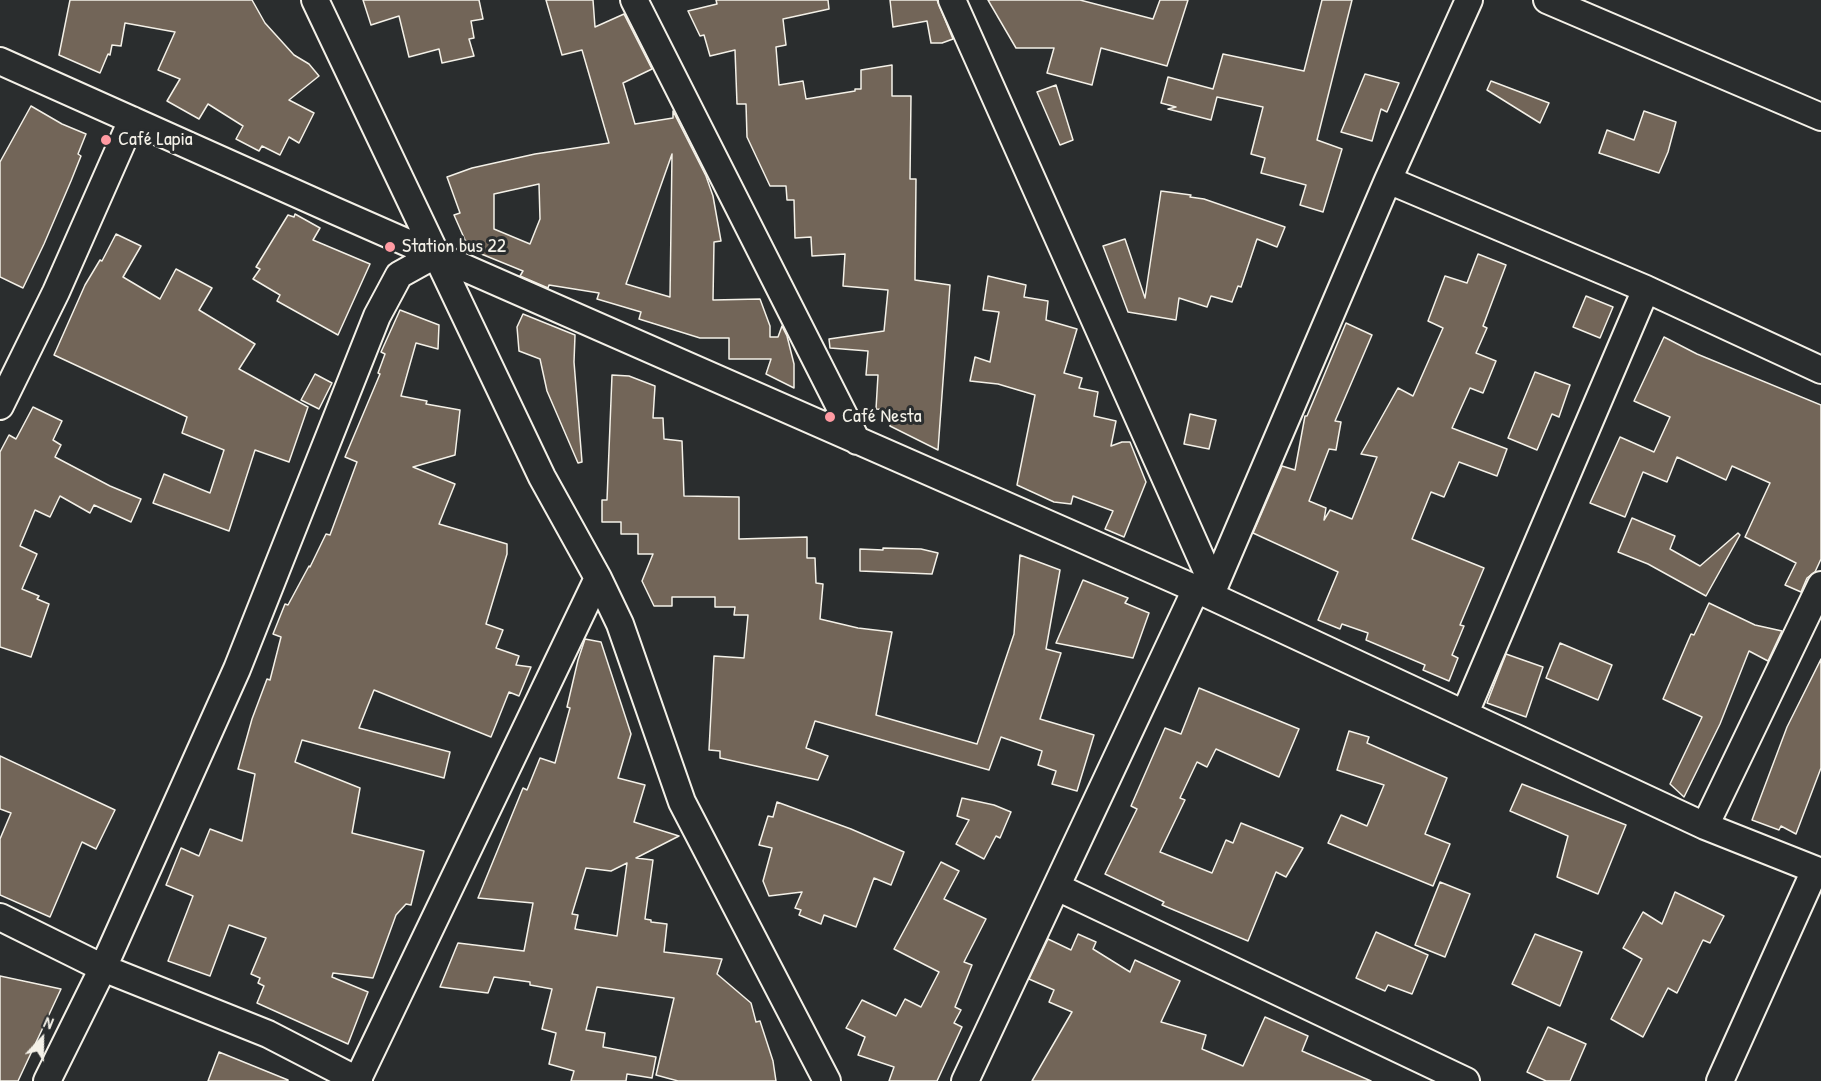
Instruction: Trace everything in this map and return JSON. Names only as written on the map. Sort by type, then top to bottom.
[{"type":"street","points":[[315,0],[542,477],[598,578],[620,624],[682,802],[827,1081]]},
{"type":"street","points":[[634,0],[856,441]]},
{"type":"street","points":[[952,0],[1205,588]]},
{"type":"street","points":[[965,1081],[1057,887],[1205,588],[1469,0]]},
{"type":"street","points":[[1547,0],[1821,117]]},
{"type":"street","points":[[0,61],[856,441],[1205,588],[1705,826],[1818,871],[1720,1081]]},
{"type":"street","points":[[0,406],[56,292],[132,120]]},
{"type":"street","points":[[1388,180],[1646,289],[1821,370]]},
{"type":"street","points":[[47,1081],[103,968],[237,669],[377,316],[399,275],[435,255]]},
{"type":"street","points":[[1465,713],[1646,289]]},
{"type":"street","points":[[0,917],[103,968],[268,1034],[358,1081],[598,578]]},
{"type":"street","points":[[1705,826],[1821,585]]},
{"type":"street","points":[[1057,887],[1466,1081]]},
{"type":"building","points":[[70,0],[252,0],[265,23],[294,55],[309,64],[319,76],[289,100],[314,113],[299,143],[289,137],[280,155],[262,146],[259,151],[236,139],[243,126],[208,104],[199,119],[167,101],[180,79],[158,70],[175,32],[125,23],[121,46],[112,45],[110,55],[108,54],[100,73],[59,55]]},
{"type":"building","points":[[363,0],[479,0],[483,19],[471,21],[474,38],[469,39],[474,56],[442,63],[439,49],[409,57],[399,16],[371,25]]},
{"type":"building","points":[[546,0],[593,0],[595,27],[624,14],[652,69],[623,83],[635,124],[673,118],[673,111],[706,176],[713,196],[721,241],[714,242],[713,300],[760,299],[770,326],[770,337],[778,337],[782,326],[787,336],[794,364],[794,388],[766,374],[771,359],[729,359],[729,338],[700,338],[639,319],[641,312],[597,299],[599,293],[549,285],[548,288],[520,276],[523,271],[469,249],[454,215],[460,213],[447,177],[472,168],[535,154],[609,143],[582,50],[562,55]],"holes":[[[672,154],[670,297],[626,284]],[[539,184],[540,219],[530,244],[494,229],[494,194]]]},
{"type":"building","points":[[716,0],[828,0],[829,9],[783,19],[786,45],[776,47],[779,85],[803,81],[806,99],[855,91],[855,89],[861,89],[861,70],[892,65],[892,96],[911,96],[910,179],[916,179],[915,280],[950,285],[938,450],[890,426],[891,410],[876,409],[878,375],[866,375],[868,351],[830,348],[829,339],[884,331],[888,290],[843,286],[845,254],[812,256],[811,237],[795,238],[794,200],[787,200],[786,186],[770,186],[747,137],[746,104],[737,104],[735,50],[710,56],[704,35],[700,36],[688,11],[717,4]]},
{"type":"building","points":[[890,0],[937,0],[953,39],[942,43],[931,43],[927,21],[893,27]]},
{"type":"building","points":[[988,0],[1080,0],[1153,19],[1160,0],[1188,0],[1167,66],[1101,48],[1092,85],[1047,73],[1054,48],[1016,48]]},
{"type":"building","points":[[1322,0],[1352,0],[1317,140],[1342,149],[1323,212],[1300,205],[1306,185],[1261,173],[1265,158],[1251,154],[1263,107],[1217,97],[1211,120],[1168,109],[1176,107],[1161,103],[1168,77],[1213,89],[1223,54],[1304,71]]},
{"type":"building","points":[[1365,74],[1399,83],[1387,112],[1381,109],[1372,141],[1341,132]]},
{"type":"building","points":[[1491,81],[1549,103],[1540,123],[1487,90]]},
{"type":"building","points":[[1056,85],[1073,140],[1060,145],[1037,92]]},
{"type":"building","points":[[31,106],[62,124],[86,134],[78,154],[81,156],[71,181],[23,288],[0,277],[0,162]]},
{"type":"building","points":[[1644,111],[1676,122],[1668,152],[1659,173],[1599,153],[1607,130],[1634,140]]},
{"type":"building","points":[[1161,191],[1191,195],[1190,197],[1204,199],[1285,227],[1277,247],[1257,239],[1241,287],[1238,286],[1232,302],[1211,296],[1207,307],[1179,298],[1176,320],[1128,312],[1103,246],[1125,239],[1145,298]]},
{"type":"building","points":[[295,214],[320,228],[313,240],[370,264],[338,335],[277,301],[280,295],[253,279],[260,269],[256,267],[288,215],[294,217]]},
{"type":"building","points":[[116,234],[141,246],[123,277],[160,299],[176,269],[212,288],[199,310],[255,344],[239,369],[308,407],[289,462],[255,450],[229,531],[153,503],[164,474],[210,493],[224,450],[182,433],[187,417],[54,355],[85,285],[100,260],[102,261]]},
{"type":"building","points":[[1478,254],[1506,265],[1483,326],[1487,328],[1476,353],[1496,361],[1483,393],[1470,388],[1452,428],[1507,449],[1497,476],[1459,462],[1444,497],[1431,492],[1412,539],[1484,568],[1460,625],[1464,626],[1452,655],[1458,658],[1449,681],[1423,670],[1425,665],[1366,640],[1368,633],[1342,624],[1340,629],[1318,620],[1338,572],[1253,533],[1282,466],[1295,470],[1305,416],[1307,416],[1346,323],[1372,335],[1335,421],[1341,422],[1336,450],[1329,449],[1309,501],[1326,508],[1324,520],[1330,510],[1352,519],[1377,457],[1361,454],[1398,388],[1413,396],[1443,328],[1428,321],[1445,276],[1467,283]]},
{"type":"building","points":[[988,276],[1026,285],[1024,297],[1048,301],[1046,320],[1077,329],[1064,373],[1082,378],[1079,388],[1098,392],[1094,416],[1116,421],[1111,446],[1130,442],[1146,482],[1124,537],[1105,529],[1113,511],[1073,496],[1071,504],[1054,502],[1017,485],[1035,395],[998,384],[970,381],[975,357],[990,362],[999,312],[983,310]]},
{"type":"building","points":[[1586,296],[1613,307],[1600,338],[1573,327]]},
{"type":"building","points":[[400,310],[439,325],[438,349],[416,343],[401,396],[427,401],[426,404],[460,410],[455,455],[413,467],[455,484],[439,524],[507,544],[507,554],[486,624],[503,630],[496,648],[519,656],[516,665],[531,667],[519,696],[509,692],[491,737],[374,690],[359,728],[450,752],[444,778],[302,740],[295,762],[360,788],[352,833],[424,851],[411,905],[406,904],[396,915],[373,978],[333,973],[332,977],[368,992],[348,1044],[257,1003],[264,986],[258,983],[260,978],[251,974],[266,938],[229,925],[210,976],[168,961],[193,896],[166,885],[181,848],[199,856],[210,829],[242,841],[255,774],[238,769],[252,719],[267,679],[270,680],[281,637],[273,634],[285,604],[288,605],[326,534],[330,535],[357,462],[345,457],[380,374],[378,373],[385,354],[381,352]]},
{"type":"building","points":[[523,314],[575,335],[574,362],[582,462],[578,463],[547,391],[540,359],[519,351],[517,327]]},
{"type":"building","points":[[1664,337],[1697,354],[1821,405],[1821,559],[1815,572],[1807,578],[1801,592],[1785,585],[1796,563],[1745,537],[1770,483],[1732,466],[1726,480],[1677,457],[1667,482],[1643,472],[1625,517],[1590,503],[1620,437],[1654,452],[1670,417],[1634,401]]},
{"type":"building","points":[[1535,372],[1570,385],[1559,417],[1552,414],[1537,450],[1508,438]]},
{"type":"building","points":[[315,374],[332,383],[319,409],[301,400]]},
{"type":"building","points":[[612,375],[629,376],[655,386],[653,418],[663,418],[664,439],[682,441],[684,496],[739,497],[739,539],[807,537],[807,558],[815,558],[816,583],[823,584],[820,619],[858,628],[892,632],[876,715],[977,744],[1014,634],[1020,555],[1060,570],[1046,649],[1061,653],[1040,719],[1094,735],[1077,791],[1052,784],[1056,771],[1038,765],[1042,751],[1001,737],[989,770],[815,721],[806,748],[828,756],[818,780],[720,758],[720,751],[709,750],[714,656],[744,658],[748,615],[734,615],[735,607],[715,607],[715,597],[672,597],[672,606],[654,606],[642,581],[653,554],[638,554],[638,534],[621,534],[621,522],[602,522],[602,500],[607,500]]},
{"type":"building","points":[[33,407],[62,421],[53,440],[61,445],[55,457],[110,486],[141,499],[131,522],[94,505],[90,513],[60,496],[50,517],[35,510],[20,546],[37,554],[22,589],[39,596],[37,599],[49,604],[31,657],[0,647],[0,452],[9,435],[16,439]]},
{"type":"building","points":[[1190,414],[1216,420],[1209,449],[1184,444]]},
{"type":"building","points":[[1632,518],[1675,536],[1670,549],[1700,566],[1738,533],[1740,535],[1706,596],[1648,564],[1618,552]]},
{"type":"building","points":[[883,548],[921,549],[938,553],[932,574],[860,571],[860,549],[883,550]]},
{"type":"building","points":[[1083,580],[1128,598],[1125,603],[1149,613],[1133,658],[1056,643]]},
{"type":"building","points":[[1709,603],[1755,625],[1782,631],[1768,661],[1749,651],[1720,724],[1684,797],[1670,784],[1702,717],[1663,699],[1691,634],[1694,635]]},
{"type":"building","points":[[585,639],[601,642],[631,734],[618,778],[645,785],[634,822],[679,836],[636,858],[653,860],[645,919],[667,924],[664,952],[722,959],[717,974],[751,1003],[756,1022],[760,1021],[773,1061],[776,1081],[678,1081],[656,1075],[674,998],[597,987],[586,1030],[605,1033],[603,1047],[656,1057],[652,1078],[627,1074],[626,1081],[571,1081],[574,1071],[549,1064],[556,1033],[542,1029],[552,989],[530,985],[530,982],[494,977],[488,993],[440,987],[458,943],[524,951],[533,903],[478,898],[523,788],[527,790],[540,758],[555,763],[570,708],[567,707]],"holes":[[[627,863],[617,936],[575,929],[578,915],[572,914],[586,868],[611,871]]]},
{"type":"building","points":[[1560,643],[1612,665],[1598,700],[1546,678]]},
{"type":"building","points":[[1506,654],[1543,667],[1526,717],[1487,703]]},
{"type":"building","points":[[1821,659],[1821,768],[1796,834],[1781,826],[1779,830],[1752,820],[1787,727]]},
{"type":"building","points":[[1199,688],[1299,729],[1279,777],[1216,749],[1207,767],[1197,762],[1180,798],[1185,800],[1160,852],[1212,873],[1226,840],[1233,843],[1241,823],[1303,848],[1286,877],[1276,872],[1248,941],[1162,905],[1164,902],[1105,874],[1137,809],[1131,806],[1165,728],[1181,734]]},
{"type":"building","points":[[1349,731],[1369,737],[1367,743],[1447,778],[1425,834],[1450,844],[1433,886],[1328,843],[1341,815],[1367,826],[1384,785],[1337,770]]},
{"type":"building","points":[[0,756],[115,810],[96,849],[82,842],[50,917],[0,895],[0,839],[11,813],[0,809]]},
{"type":"building","points":[[1522,784],[1626,825],[1598,894],[1557,877],[1568,836],[1510,811]]},
{"type":"building","points":[[962,798],[994,805],[1011,812],[1000,838],[996,836],[984,859],[956,844],[969,820],[957,816]]},
{"type":"building","points":[[777,802],[851,829],[904,852],[891,885],[874,878],[856,927],[824,915],[821,924],[799,915],[801,910],[795,908],[802,892],[769,896],[763,881],[772,848],[759,845],[768,816],[773,817]]},
{"type":"building","points":[[941,862],[959,871],[944,899],[986,919],[964,962],[972,965],[955,1007],[961,1010],[954,1023],[962,1027],[937,1081],[889,1081],[894,1067],[858,1055],[865,1037],[846,1028],[862,1000],[896,1016],[905,999],[921,1007],[939,972],[894,949]]},
{"type":"building","points":[[1440,882],[1470,894],[1445,957],[1415,945]]},
{"type":"building","points":[[1675,892],[1724,916],[1710,943],[1703,940],[1677,993],[1668,988],[1643,1037],[1611,1019],[1642,959],[1623,948],[1643,912],[1662,924]]},
{"type":"building","points":[[1376,932],[1428,955],[1412,994],[1388,985],[1385,991],[1356,978]]},
{"type":"building","points":[[1078,934],[1096,942],[1093,949],[1130,972],[1135,960],[1180,981],[1161,1022],[1206,1035],[1202,1049],[1243,1066],[1265,1017],[1308,1036],[1302,1051],[1371,1081],[1032,1081],[1072,1012],[1049,1002],[1054,990],[1029,979],[1048,939],[1071,950]]},
{"type":"building","points":[[1535,934],[1582,952],[1560,1006],[1512,984]]},
{"type":"building","points":[[0,976],[61,989],[18,1081],[0,1081]]},
{"type":"building","points":[[1548,1027],[1586,1044],[1570,1081],[1546,1081],[1527,1072]]},
{"type":"building","points":[[219,1052],[288,1080],[288,1081],[208,1081]]},
{"type":"place","name":"Café Lapia","points":[[106,140]]},
{"type":"place","name":"Station bus 22","points":[[390,247]]},
{"type":"place","name":"Café Nesta","points":[[830,417]]}]
